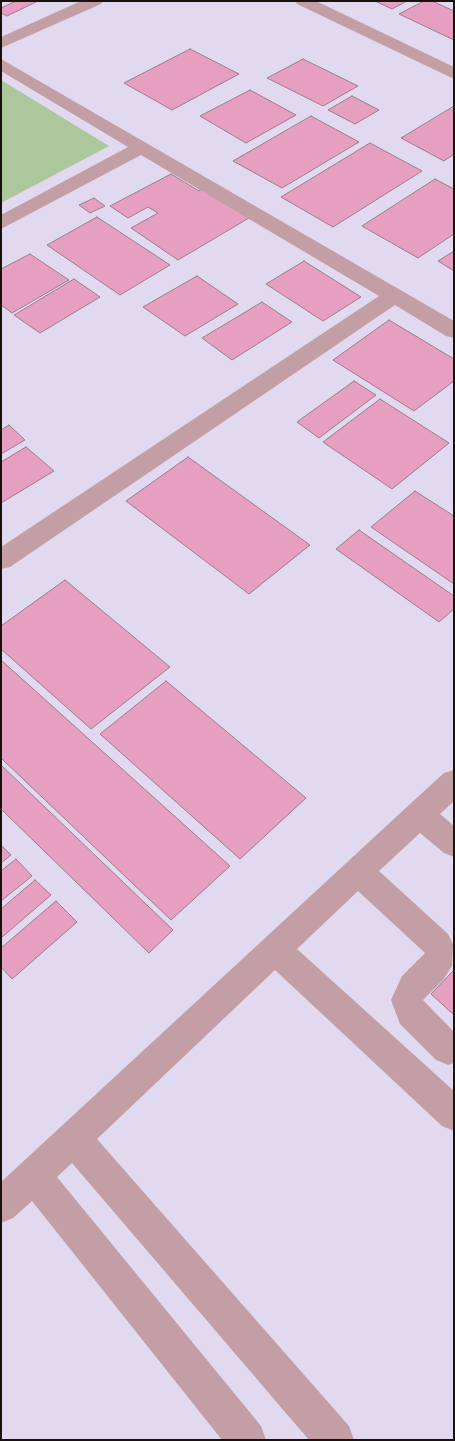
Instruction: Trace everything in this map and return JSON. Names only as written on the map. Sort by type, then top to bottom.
[{"type":"lane","points":[[1,44],[95,1]]},
{"type":"lane","points":[[303,1],[454,74]]},
{"type":"lane","points":[[1,64],[454,331]]},
{"type":"lane","points":[[1,223],[142,147]]},
{"type":"lane","points":[[1,560],[394,296]]},
{"type":"lane","points":[[1,1206],[454,782]]},
{"type":"lane","points":[[419,814],[454,844]]},
{"type":"lane","points":[[358,871],[437,944],[441,956],[432,969],[413,987],[407,1000],[411,1013],[448,1049]]},
{"type":"lane","points":[[274,949],[454,1114]]},
{"type":"lane","points":[[73,1138],[335,1440]]},
{"type":"lane","points":[[33,1176],[247,1440]]},
{"type":"shaded area","points":[[1,1],[454,1],[454,1440],[1,1440]]},
{"type":"green space","points":[[1,80],[109,146],[1,203]]},
{"type":"building","points":[[16,1],[38,1],[7,16],[1,13],[1,8]]},
{"type":"building","points":[[375,1],[407,1],[392,9]]},
{"type":"building","points":[[424,1],[432,1],[454,11],[454,40],[399,14]]},
{"type":"building","points":[[190,49],[239,74],[172,110],[124,83]]},
{"type":"building","points":[[303,59],[358,86],[323,106],[267,78]]},
{"type":"building","points":[[250,90],[296,115],[246,143],[200,116]]},
{"type":"building","points":[[352,96],[379,110],[355,124],[328,110]]},
{"type":"building","points":[[454,106],[454,154],[444,161],[401,138]]},
{"type":"building","points":[[311,116],[359,142],[282,188],[233,161]]},
{"type":"building","points":[[370,143],[422,171],[333,227],[281,197]]},
{"type":"building","points":[[171,174],[199,191],[202,189],[249,218],[178,260],[131,228],[158,213],[148,207],[128,218],[110,206]]},
{"type":"building","points":[[435,179],[454,189],[454,234],[418,258],[362,226]]},
{"type":"building","points":[[94,198],[105,206],[90,213],[79,205]]},
{"type":"building","points":[[97,217],[170,265],[120,295],[47,245]]},
{"type":"building","points":[[454,251],[454,271],[438,261]]},
{"type":"building","points":[[30,254],[69,280],[12,313],[1,305],[1,269]]},
{"type":"building","points":[[304,261],[361,297],[323,321],[266,284]]},
{"type":"building","points":[[197,276],[238,304],[185,336],[143,307]]},
{"type":"building","points":[[74,279],[100,297],[40,333],[14,315]]},
{"type":"building","points":[[262,302],[292,322],[232,360],[202,338]]},
{"type":"building","points":[[389,320],[454,359],[454,381],[414,411],[333,360]]},
{"type":"building","points":[[354,381],[376,395],[319,438],[297,422]]},
{"type":"building","points":[[380,399],[449,443],[392,489],[323,442]]},
{"type":"building","points":[[9,425],[25,440],[1,454],[1,430]]},
{"type":"building","points":[[26,447],[54,471],[1,503],[1,462]]},
{"type":"building","points":[[188,457],[310,545],[249,594],[126,501]]},
{"type":"building","points":[[415,491],[454,516],[454,584],[371,527]]},
{"type":"building","points":[[359,530],[454,596],[454,609],[439,622],[336,549]]},
{"type":"building","points":[[65,580],[170,667],[91,729],[1,649],[1,626]]},
{"type":"building","points":[[1,660],[230,866],[171,920],[1,758]]},
{"type":"building","points":[[166,681],[306,798],[240,859],[100,734]]},
{"type":"building","points":[[1,765],[173,930],[149,953],[1,809]]},
{"type":"building","points":[[1,845],[11,855],[1,863]]},
{"type":"building","points":[[16,859],[32,876],[1,901],[1,871]]},
{"type":"building","points":[[35,880],[51,895],[1,938],[1,909]]},
{"type":"building","points":[[56,901],[77,922],[12,979],[1,967],[1,948]]},
{"type":"building","points":[[454,970],[454,1015],[431,994]]}]
